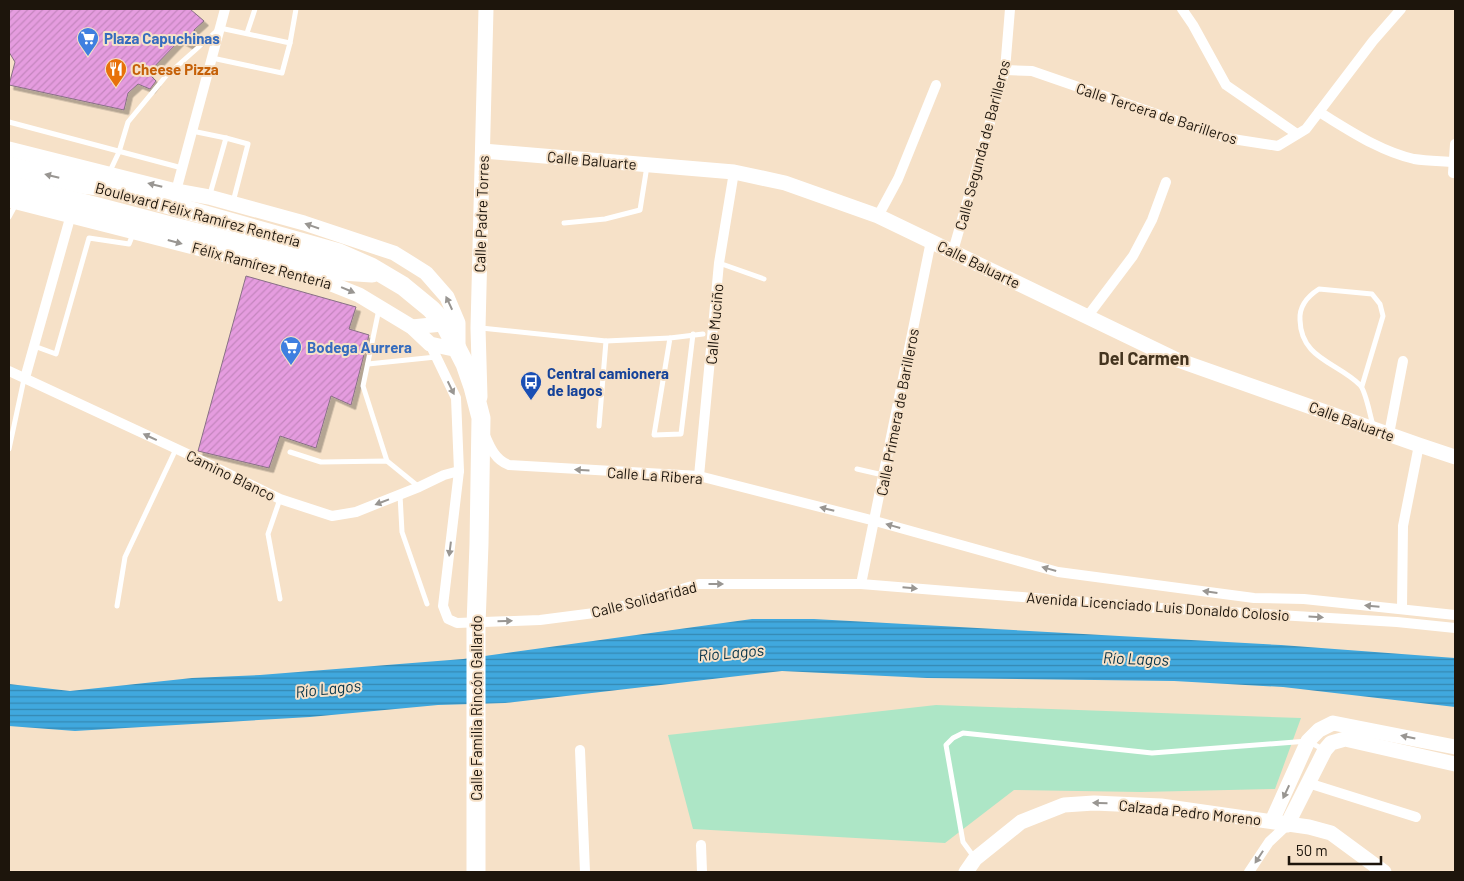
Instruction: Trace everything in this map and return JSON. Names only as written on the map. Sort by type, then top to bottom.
[{"type":"highway","name":"Boulevard Félix Ramírez Rentería","points":[[9,166],[79,192]]},
{"type":"highway","name":"Boulevard Félix Ramírez Rentería","points":[[9,185],[79,192],[340,253],[383,274],[403,286],[451,323],[458,350],[473,387],[481,423]]},
{"type":"highway","name":"Boulevard Félix Ramírez Rentería","points":[[102,197],[259,249],[342,271],[383,274]]},
{"type":"highway","points":[[233,257],[259,249]]},
{"type":"highway","name":"Calle Familia Rincón Gallardo","points":[[476,872],[476,626],[481,423]]},
{"type":"street","points":[[176,191],[225,9]]},
{"type":"street","name":"Calle Padre Torres","points":[[481,423],[478,328],[484,151],[486,9]]},
{"type":"street","name":"Calle Segunda de Barilleros","points":[[953,251],[1005,70],[1010,9]]},
{"type":"street","points":[[1182,9],[1193,25],[1226,85],[1302,131],[1319,112],[1373,41],[1401,9]]},
{"type":"street","name":"Calle Tercera de Barilleros","points":[[1005,70],[1032,72],[1226,138],[1278,146],[1302,131]]},
{"type":"street","points":[[878,216],[898,179],[936,85]]},
{"type":"street","points":[[1319,112],[1357,136],[1380,147],[1415,159],[1453,167],[1455,144]]},
{"type":"street","name":"Félix Ramírez Rentería","points":[[9,149],[79,192],[102,197],[176,191],[209,197],[304,223],[394,253],[426,273],[447,297],[451,323]]},
{"type":"street","name":"Calle Baluarte","points":[[484,151],[734,172],[785,183],[878,216],[1175,359],[1455,457]]},
{"type":"street","name":"Calle Muciño","points":[[699,476],[719,263],[734,172]]},
{"type":"street","points":[[1086,317],[1133,256],[1152,220],[1166,182]]},
{"type":"street","points":[[24,378],[79,192]]},
{"type":"street","name":"Félix Ramírez Rentería","points":[[13,201],[79,192]]},
{"type":"street","name":"Félix Ramírez Rentería","points":[[102,197],[134,231],[319,278],[359,295],[412,327],[433,351]]},
{"type":"street","name":"Calle Primera de Barilleros","points":[[861,584],[932,241]]},
{"type":"street","points":[[412,327],[451,323],[478,328]]},
{"type":"street","points":[[458,350],[433,351],[456,398],[459,471]]},
{"type":"street","points":[[1389,434],[1403,361]]},
{"type":"street","name":"Camino Blanco","points":[[9,371],[176,448],[280,500],[332,516],[356,512],[444,475],[459,471]]},
{"type":"street","name":"Calle La Ribera","points":[[481,423],[493,452],[501,462],[509,466],[699,476],[874,521]]},
{"type":"street","points":[[1402,608],[1403,526],[1419,445]]},
{"type":"street","name":"Calle Solidaridad","points":[[459,471],[443,606],[448,619],[457,623],[540,620],[602,612],[700,584],[861,584]]},
{"type":"street","name":"Avenida Licenciado Luis Donaldo Colosio","points":[[874,521],[1058,572],[1254,598],[1304,599],[1455,615]]},
{"type":"street","name":"Avenida Licenciado Luis Donaldo Colosio","points":[[861,584],[1144,607],[1397,622],[1455,628]]},
{"type":"street","points":[[1269,842],[1272,821],[1308,740],[1319,730],[1333,723],[1455,747]]},
{"type":"street","points":[[1249,872],[1269,842],[1287,824],[1325,750],[1331,743],[1345,739],[1455,764]]},
{"type":"street","points":[[580,750],[585,872]]},
{"type":"street","points":[[1308,783],[1416,816]]},
{"type":"street","name":"Calzada Pedro Moreno","points":[[966,872],[975,859],[1021,822],[1064,805],[1094,802],[1161,806],[1309,827],[1331,833],[1384,872]]},
{"type":"street","points":[[701,845],[702,872]]},
{"type":"lane","points":[[247,33],[255,9]]},
{"type":"lane","points":[[211,58],[282,73],[296,9]]},
{"type":"lane","points":[[102,197],[128,122],[166,76],[220,28],[290,43]]},
{"type":"lane","points":[[9,122],[182,168]]},
{"type":"lane","points":[[192,131],[248,144],[233,204]]},
{"type":"lane","points":[[209,197],[226,138]]},
{"type":"lane","points":[[564,224],[605,219],[640,210],[647,165]]},
{"type":"lane","points":[[9,217],[13,201]]},
{"type":"lane","points":[[34,346],[56,354],[89,238],[129,244],[134,231]]},
{"type":"lane","points":[[719,263],[764,279]]},
{"type":"lane","points":[[1362,386],[1311,350],[1300,334],[1300,315],[1307,297],[1319,289],[1372,294],[1380,304],[1383,316],[1362,386],[1374,429]]},
{"type":"lane","points":[[379,307],[363,386],[387,461],[419,487]]},
{"type":"lane","points":[[478,328],[606,341],[670,338],[703,334]]},
{"type":"lane","points":[[670,338],[654,435],[681,434],[693,334]]},
{"type":"lane","points":[[599,426],[606,341]]},
{"type":"lane","points":[[368,364],[433,351]]},
{"type":"lane","points":[[9,449],[24,378]]},
{"type":"lane","points":[[117,606],[125,557],[176,448]]},
{"type":"lane","points":[[290,452],[321,462],[387,461]]},
{"type":"lane","points":[[857,469],[884,475]]},
{"type":"lane","points":[[400,495],[402,532],[426,604]]},
{"type":"lane","points":[[280,500],[268,534],[280,600]]},
{"type":"lane","points":[[975,859],[963,842],[946,745],[953,738],[963,733],[1152,753],[1308,740],[1325,750]]},
{"type":"green space","points":[[936,705],[1301,718],[1275,789],[1141,792],[1014,790],[945,843],[693,829],[668,735]]},
{"type":"water","name":"Río Lagos","points":[[752,619],[814,619],[1281,645],[1455,658],[1455,707],[1283,687],[1174,681],[927,678],[782,671],[505,703],[438,705],[310,717],[75,731],[9,726],[9,684],[70,691],[192,678],[260,675],[463,659]]},
{"type":"building","name":"Plaza Capuchinas","points":[[9,9],[190,9],[204,21],[194,30],[200,40],[191,46],[180,40],[148,73],[156,81],[150,89],[138,84],[128,93],[124,110],[9,85],[15,62],[9,52]]},
{"type":"building","name":"Bodega Aurrera","points":[[246,276],[356,307],[349,329],[369,335],[351,405],[331,396],[316,448],[280,436],[269,468],[198,451]]},
{"type":"place","name":"Plaza Capuchinas","points":[[88,57]]},
{"type":"place","name":"Cheese Pizza","points":[[116,88]]},
{"type":"place","name":"Bodega Aurrera","points":[[291,366]]},
{"type":"place","name":"Central camionera de lagos","points":[[531,401]]},
{"type":"district","name":"Del Carmen","points":[[1144,358]]}]
